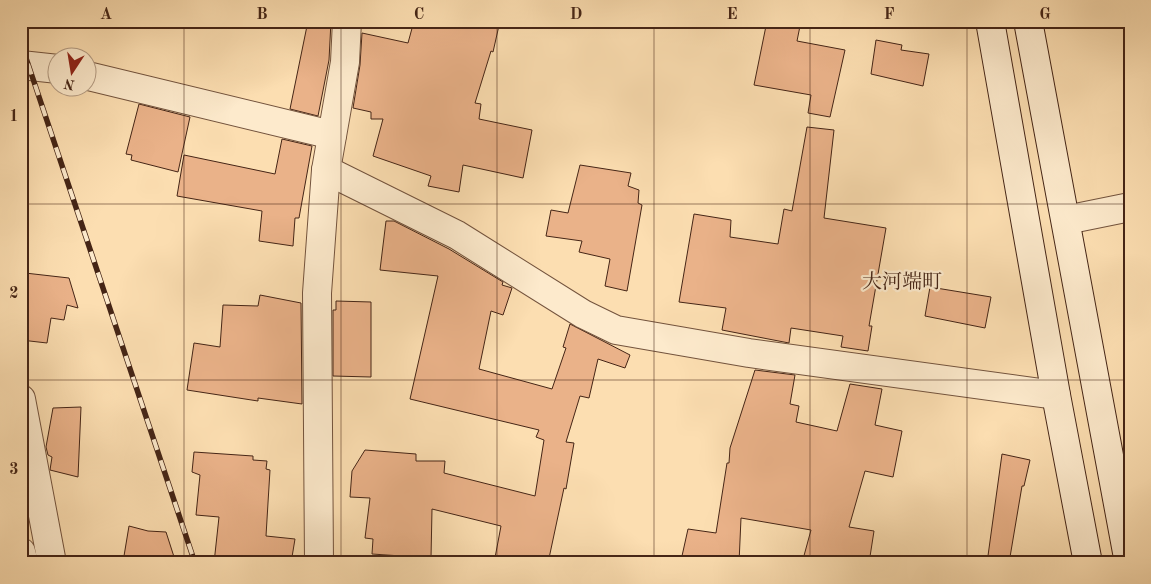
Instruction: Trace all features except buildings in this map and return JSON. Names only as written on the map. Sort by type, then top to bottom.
[{"type":"street","points":[[319,563],[316,293],[326,170],[345,62],[347,21]]},
{"type":"street","points":[[990,21],[1056,395],[1088,563]]},
{"type":"street","points":[[1028,21],[1129,563]]},
{"type":"street","points":[[21,65],[48,68]]},
{"type":"street","points":[[98,78],[332,135]]},
{"type":"street","points":[[326,170],[457,235],[583,314],[616,330],[749,353],[1056,395]]},
{"type":"street","points":[[1066,220],[1130,207]]},
{"type":"street","points":[[21,400],[52,563]]},
{"type":"street","points":[[21,552],[24,563]]},
{"type":"railway","points":[[21,43],[195,563]]},
{"type":"district","name":"大河端町","points":[[902,283]]}]
